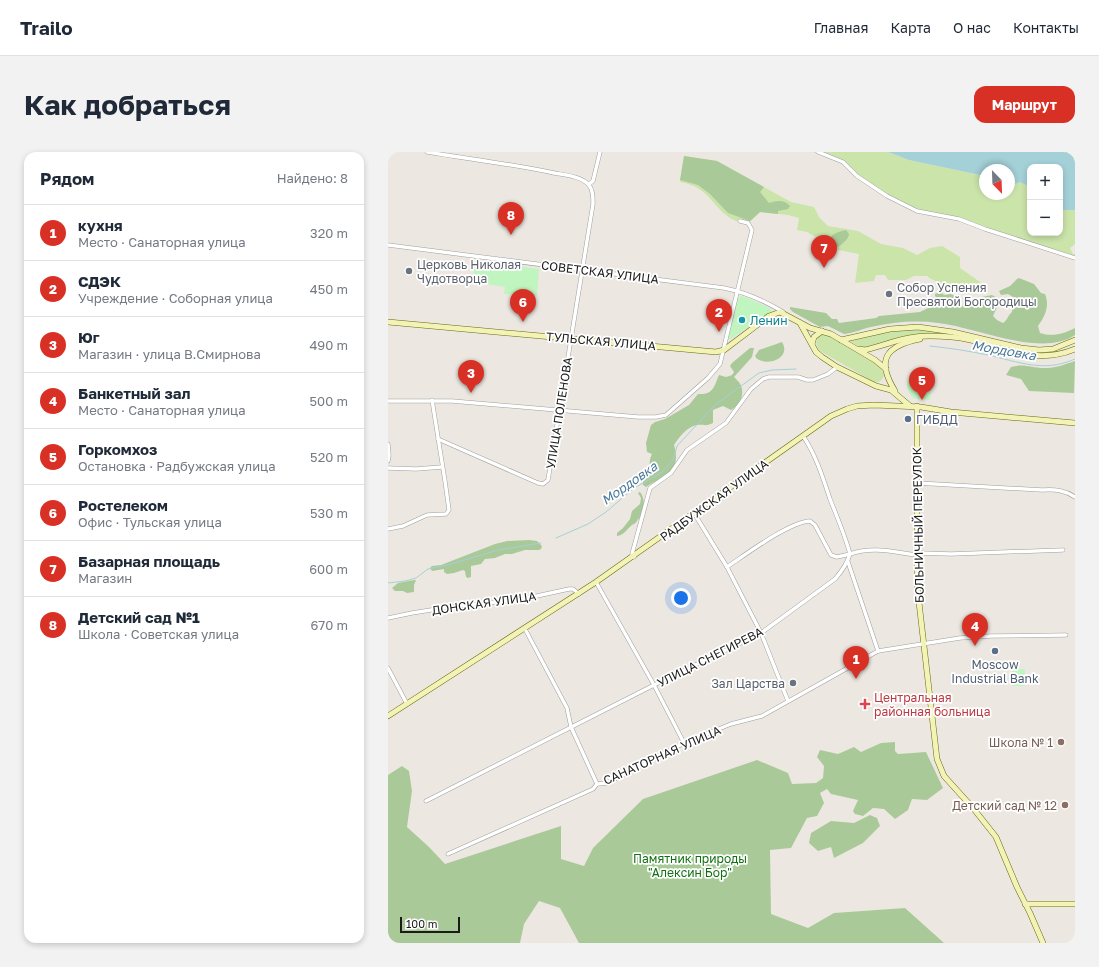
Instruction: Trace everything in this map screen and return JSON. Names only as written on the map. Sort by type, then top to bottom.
[{"type":"main road","points":[[724,350],[769,316],[780,312],[810,328],[831,334],[875,360],[886,369]]},
{"type":"main road","name":"ТУЛЬСКАЯ УЛИЦА","points":[[388,322],[571,338],[707,352],[720,352],[724,350]]},
{"type":"main road","points":[[798,322],[816,352],[837,367],[876,386],[888,388],[910,406]]},
{"type":"main road","points":[[841,340],[890,329],[918,327],[953,332],[1021,348],[1039,350],[1053,349],[1075,340]]},
{"type":"main road","points":[[812,344],[814,337],[822,331]]},
{"type":"main road","points":[[856,349],[865,350],[915,337],[927,336],[966,339],[1020,354],[1038,357],[1054,355],[1075,349]]},
{"type":"main road","points":[[898,395],[890,383],[887,375],[885,358],[887,354],[891,349],[918,340],[941,337]]},
{"type":"main road","points":[[876,386],[883,383],[887,375]]},
{"type":"main road","name":"РАДБУЖСКАЯ УЛИЦА","points":[[388,716],[579,594],[634,557],[831,416],[847,409],[865,405],[917,406],[950,412],[1075,423]]},
{"type":"main road","name":"БОЛЬНИЧНЫЙ ПЕРЕУЛОК","points":[[917,406],[917,585],[938,765],[946,779],[973,808],[994,834],[1043,943]]},
{"type":"main road","points":[[1025,904],[1075,904]]},
{"type":"street","points":[[427,152],[534,168],[577,178],[589,184],[595,176],[600,152]]},
{"type":"street","points":[[818,152],[843,162],[857,176],[887,196],[917,211],[959,218],[985,229],[1075,258]]},
{"type":"street","name":"УЛИЦА ПОЛЕНОВА","points":[[438,439],[543,484],[548,480],[593,204],[592,191],[589,184]]},
{"type":"street","points":[[388,402],[432,400],[559,409],[638,417],[656,417],[666,415],[715,372],[720,364],[737,291],[752,236],[751,226],[740,220]]},
{"type":"street","name":"СОВЕТСКАЯ УЛИЦА","points":[[388,245],[708,285],[737,291],[772,306],[784,313]]},
{"type":"street","points":[[634,557],[632,554],[650,488],[671,473],[687,450],[726,423],[735,409],[757,383],[763,379],[777,377],[798,377],[813,380],[828,374],[837,367]]},
{"type":"street","points":[[388,529],[403,526],[427,515],[446,514],[449,510],[446,481],[442,467],[432,400]]},
{"type":"street","points":[[803,436],[816,460],[850,554]]},
{"type":"street","points":[[388,444],[388,461]]},
{"type":"street","points":[[388,468],[416,469],[442,467]]},
{"type":"street","points":[[917,483],[1058,490],[1075,497]]},
{"type":"street","points":[[694,513],[727,567],[760,633],[788,701]]},
{"type":"street","points":[[727,567],[770,538],[802,521],[810,521],[814,525],[831,555],[837,557],[872,549],[917,554],[1063,550]]},
{"type":"street","name":"УЛИЦА СНЕГИРЕВА","points":[[426,801],[760,633],[835,578],[844,569],[850,554]]},
{"type":"street","points":[[848,562],[878,651]]},
{"type":"street","points":[[596,582],[654,685],[684,743]]},
{"type":"street","name":"ДОНСКАЯ УЛИЦА","points":[[388,618],[450,607],[523,599],[569,589],[573,589],[579,594]]},
{"type":"street","points":[[524,629],[567,708],[571,727],[597,784]]},
{"type":"street","name":"САНАТОРНАЯ УЛИЦА","points":[[448,854],[593,789],[597,784],[607,783],[684,743],[731,724],[762,716],[878,651],[974,636],[1066,635]]},
{"type":"street","points":[[388,668],[407,704]]},
{"type":"green space","points":[[813,152],[888,152],[909,160],[979,175],[979,200],[1015,200],[1015,184],[1020,182],[1027,186],[1027,236],[1063,236],[1063,210],[1075,210],[1075,244],[1070,248],[1073,254],[1075,254],[1075,260],[960,220],[916,212],[852,174],[846,166],[838,161]]},
{"type":"green space","points":[[684,156],[717,161],[791,202],[814,207],[819,217],[828,226],[858,231],[881,244],[903,248],[917,255],[930,248],[942,246],[960,257],[960,268],[980,282],[981,290],[978,293],[973,294],[965,293],[933,280],[927,276],[914,276],[906,280],[888,280],[885,275],[876,275],[874,281],[855,283],[859,254],[838,250],[807,232],[797,230],[799,218],[788,215],[760,212],[747,225],[730,218],[723,213],[703,192],[690,184],[680,182]]},
{"type":"green space","points":[[684,156],[717,161],[764,187],[760,192],[769,203],[782,201],[790,206],[788,209],[778,211],[778,214],[760,212],[750,221],[728,213],[710,194],[698,185],[680,180]]},
{"type":"green space","points":[[846,230],[849,234],[848,238],[838,247],[831,246],[831,237],[836,233]]},
{"type":"green space","points":[[475,260],[539,269],[537,296],[504,294],[505,287],[473,282]]},
{"type":"green space","points":[[1019,278],[1034,284],[1041,293],[1045,294],[1047,307],[1045,315],[1038,326],[1040,333],[1049,335],[1058,334],[1075,328],[1075,335],[1061,341],[1045,343],[1027,342],[938,323],[921,322],[888,324],[844,334],[828,326],[820,327],[790,309],[790,307],[826,313],[832,319],[837,319],[839,323],[876,318],[879,316],[920,312],[940,305],[941,303],[935,294],[941,292],[944,295],[951,294],[957,297],[960,307],[963,305],[963,298],[971,299],[976,305],[982,297],[992,295],[999,299],[999,303],[993,316],[1003,323],[1012,312],[1014,299],[1008,294],[1001,295],[999,291],[1010,286]]},
{"type":"green space","points":[[741,296],[770,308],[772,311],[729,340],[727,337],[736,301]]},
{"type":"green space","points":[[901,329],[920,329],[946,333],[919,334],[866,348],[860,347],[850,341]]},
{"type":"green space","points":[[826,334],[881,367],[884,375],[882,380],[879,382],[874,382],[820,351],[816,343],[817,340],[820,336]]},
{"type":"green space","points":[[782,342],[784,348],[780,358],[769,362],[758,360],[755,356],[759,350]]},
{"type":"green space","points":[[750,348],[754,348],[752,357],[734,377],[739,382],[742,390],[740,402],[731,410],[723,406],[713,410],[713,423],[693,426],[687,430],[674,445],[676,461],[674,467],[665,475],[646,487],[643,485],[644,479],[649,470],[652,454],[647,452],[646,443],[651,425],[665,419],[689,405],[698,394],[710,392],[719,375],[726,377],[732,375],[734,372],[730,366],[732,363]]},
{"type":"green space","points":[[1075,361],[1074,393],[1029,391],[1021,379],[1006,375],[1011,367],[1025,366],[1050,368]]},
{"type":"green space","points":[[919,370],[932,372],[930,400],[913,398],[908,389],[907,382],[911,376]]},
{"type":"green space","points":[[640,492],[644,503],[641,515],[624,533],[617,536],[617,533],[630,519],[632,511],[640,504],[641,498],[638,493]]},
{"type":"green space","points":[[507,541],[537,541],[542,546],[541,549],[525,550],[512,554],[505,554],[495,558],[485,559],[481,564],[471,566],[471,577],[468,578],[463,570],[447,574],[444,572],[444,569],[432,571],[430,568],[495,544]]},
{"type":"green space","points":[[416,580],[414,592],[407,593],[403,591],[395,591],[392,588],[398,583]]},
{"type":"green space","points":[[1012,669],[1025,669],[1025,686],[1012,686]]},
{"type":"green space","name":"Памятник природы \"Алексин Бор\"","points":[[895,742],[895,751],[898,754],[926,752],[943,788],[927,800],[912,799],[908,810],[895,819],[884,809],[873,808],[863,816],[855,814],[853,811],[858,800],[831,794],[827,789],[820,793],[824,803],[817,816],[807,818],[791,848],[770,850],[771,914],[808,928],[834,913],[905,908],[944,943],[579,943],[560,908],[539,901],[524,924],[520,943],[388,943],[388,775],[402,766],[409,771],[412,791],[407,827],[445,864],[561,826],[561,859],[584,866],[593,848],[643,799],[757,760],[788,773],[792,784],[816,783],[823,778],[824,766],[817,757],[820,750],[838,754],[854,747],[861,752],[881,743]]},
{"type":"green space","points":[[870,815],[877,818],[880,826],[863,843],[834,858],[831,847],[818,851],[809,843],[811,833],[831,821],[854,823]]},
{"type":"water","points":[[888,152],[1075,152],[1075,210],[1063,210],[1063,164],[1027,164],[1027,186],[1020,182],[1015,184],[1015,164],[979,164],[979,175],[909,160]]},
{"type":"waterway","name":"Мордовка","points":[[930,346],[974,352],[1021,363],[1042,366],[1064,363],[1075,359]]},
{"type":"waterway","name":"Мордовка","points":[[556,538],[588,524],[606,512],[634,488],[661,473],[673,460],[677,446],[716,404],[759,373],[772,370],[796,369]]},
{"type":"waterway","name":"Мордовка","points":[[388,583],[416,578],[428,569],[498,550],[541,543]]},
{"type":"ferry route","points":[[1066,152],[1075,154]]},
{"type":"place","name":"Детский сад №1","points":[[511,235]]},
{"type":"place","name":"Базарная площадь","points":[[824,268]]},
{"type":"place","name":"Церковь Николая Чудотворца","points":[[409,271]]},
{"type":"place","name":"Собор Успения Пресвятой Богородицы","points":[[889,294]]},
{"type":"place","name":"Ленин","points":[[742,320]]},
{"type":"place","name":"Ростелеком","points":[[523,322]]},
{"type":"place","name":"СДЭК","points":[[719,332]]},
{"type":"place","name":"Юг","points":[[471,393]]},
{"type":"place","name":"Горкомхоз","points":[[922,400]]},
{"type":"place","name":"ГИБДД","points":[[908,419]]},
{"type":"place","name":"Банкетный зал","points":[[975,646]]},
{"type":"place","name":"Moscow Industrial Bank","points":[[995,651]]},
{"type":"place","name":"кухня","points":[[856,679]]},
{"type":"place","name":"Зал Царства","points":[[793,683]]},
{"type":"place","name":"Центральная районная больница","points":[[865,704]]},
{"type":"place","name":"Школа № 1","points":[[1061,742]]},
{"type":"place","name":"Детский сад № 12","points":[[1065,805]]}]
